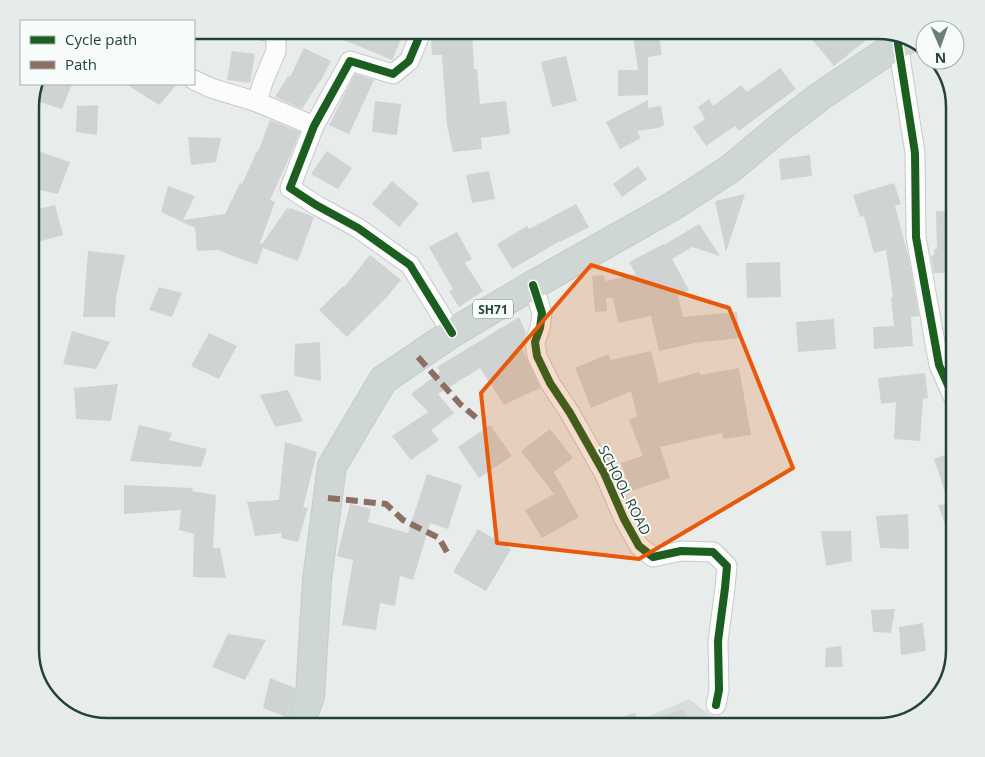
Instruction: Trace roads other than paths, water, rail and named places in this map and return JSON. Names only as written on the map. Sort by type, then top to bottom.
[{"type":"main road","name":"SH71","points":[[302,718],[310,696],[317,580],[332,466],[383,380],[452,333],[673,206],[730,169],[822,95],[901,43]]},
{"type":"street","points":[[257,102],[276,51],[276,39]]},
{"type":"street","points":[[418,39],[409,61],[393,74],[350,62],[314,126],[290,188],[358,228],[410,264],[452,333]]},
{"type":"street","points":[[902,43],[915,154],[916,237],[939,365],[946,381]]},
{"type":"street","points":[[195,80],[211,88],[257,102],[314,126]]},
{"type":"street","name":"SCHOOL ROAD","points":[[533,285],[542,313],[540,328],[535,342],[537,356],[550,383],[570,412],[604,473],[624,519],[639,546],[653,557],[681,551],[712,552],[727,566],[718,641],[719,690],[716,705]]}]
